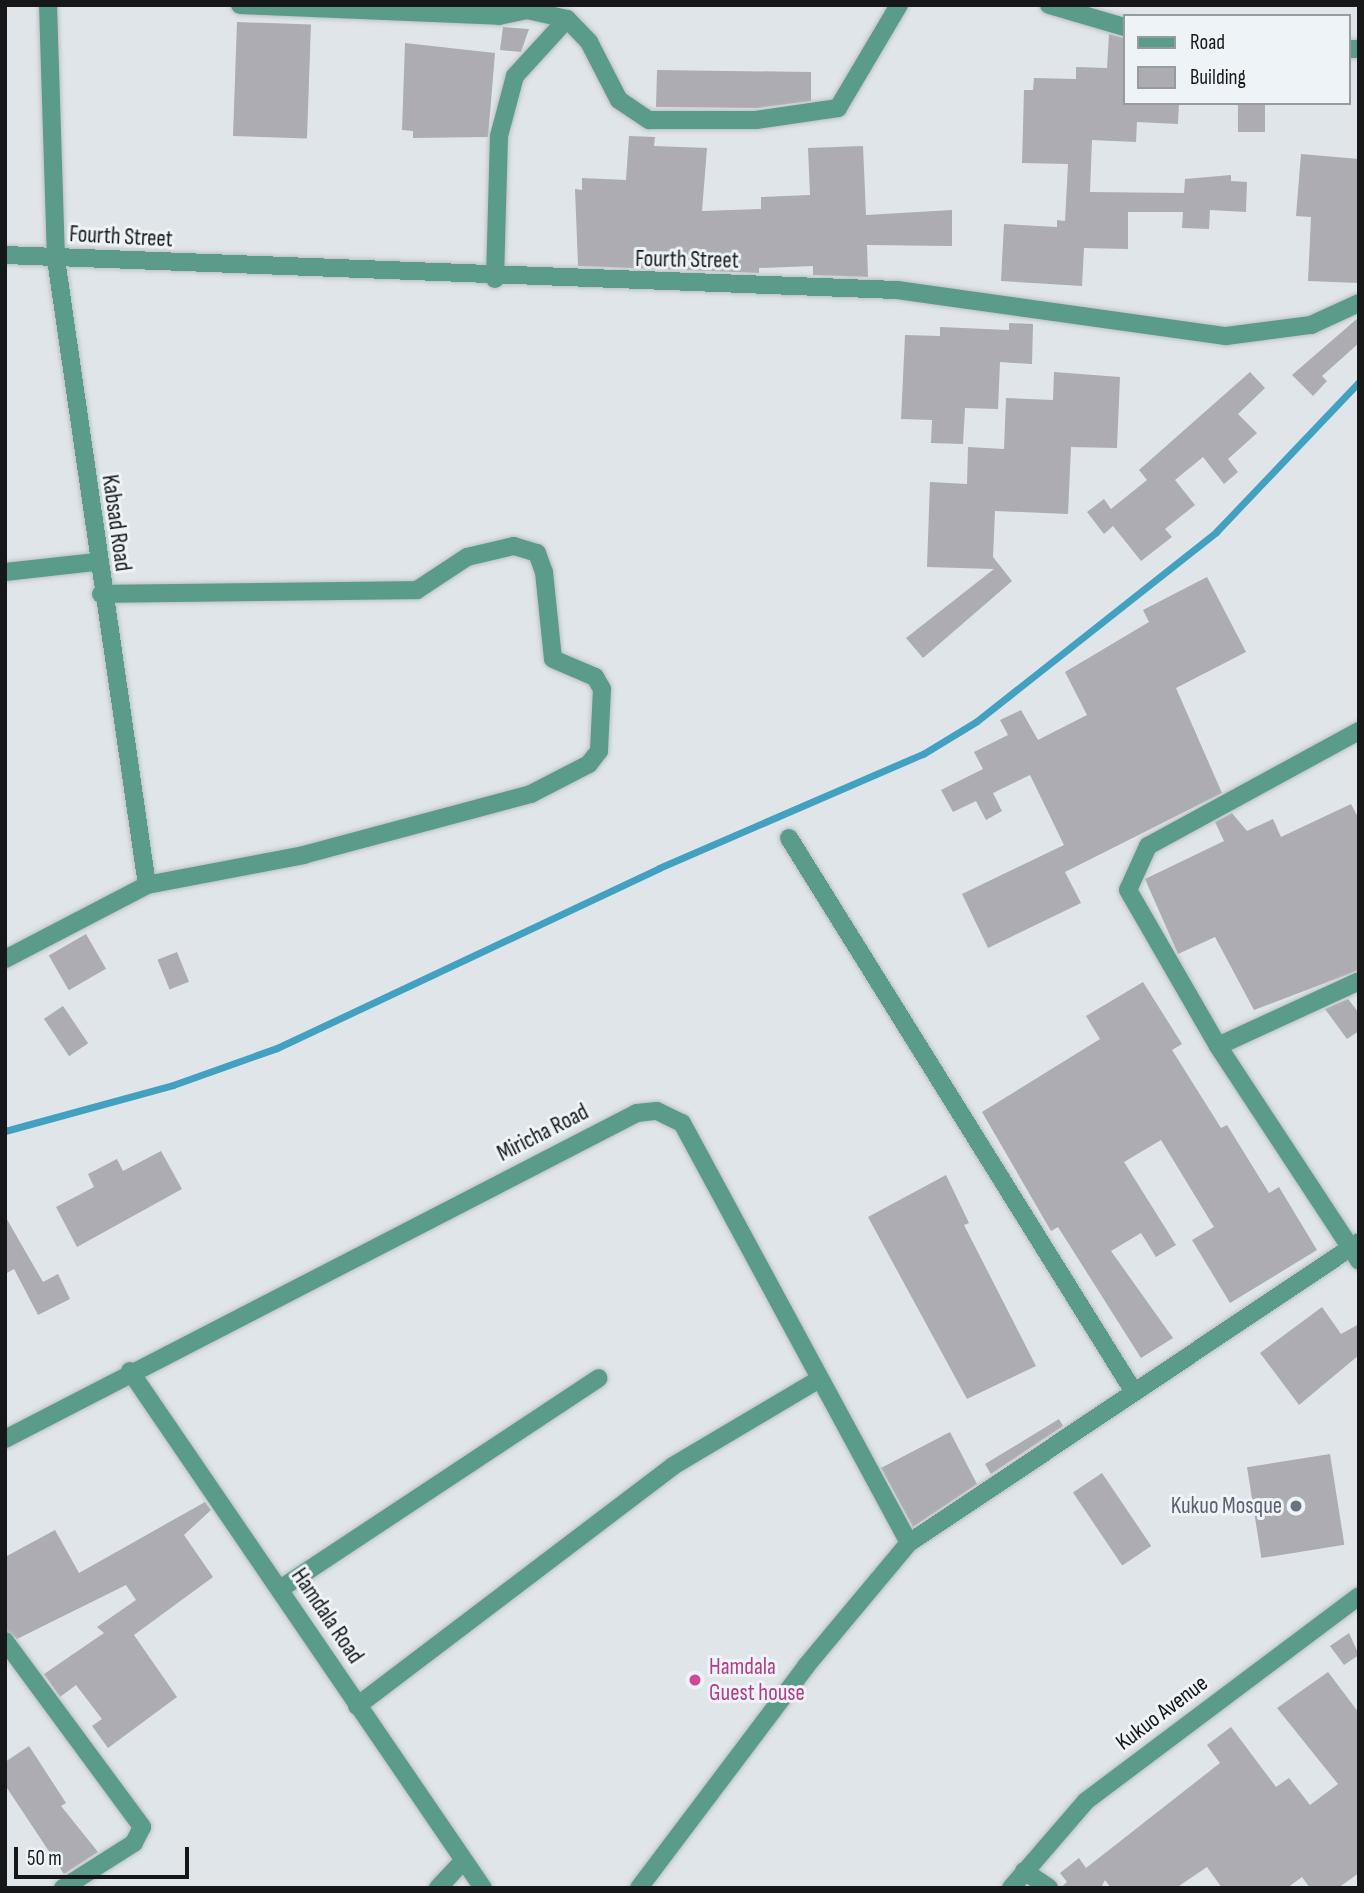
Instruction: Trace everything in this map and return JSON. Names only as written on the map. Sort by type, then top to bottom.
[{"type":"street","name":"Kabsad Road","points":[[48,5],[56,259],[96,562],[147,885]]},
{"type":"street","points":[[240,5],[499,16],[527,10],[567,19],[589,42],[620,100],[649,120],[756,120],[838,108],[899,5]]},
{"type":"street","points":[[1049,5],[1122,26]]},
{"type":"street","points":[[495,279],[499,136],[511,88],[515,76],[567,19]]},
{"type":"street","name":"Fourth Street","points":[[5,255],[495,279],[897,289],[1226,336],[1311,325],[1359,303]]},
{"type":"street","points":[[5,959],[147,885],[304,855],[531,794],[589,764],[599,751],[602,689],[595,677],[553,659],[544,572],[537,553],[514,546],[467,556],[417,590],[101,594]]},
{"type":"street","points":[[5,572],[96,562]]},
{"type":"street","points":[[639,1888],[806,1666],[909,1543],[1134,1392],[1356,1251],[1218,1046],[1134,911],[1128,890],[1134,870],[1148,846],[1359,731]]},
{"type":"street","points":[[789,838],[1134,1392]]},
{"type":"street","points":[[1218,1046],[1359,981]]},
{"type":"street","name":"Miricha Road","points":[[5,1439],[130,1371],[637,1113],[657,1111],[682,1123],[818,1380],[909,1543]]},
{"type":"street","name":"Hamdala Road","points":[[130,1371],[280,1588],[461,1863],[483,1888]]},
{"type":"street","points":[[280,1588],[599,1377]]},
{"type":"street","points":[[357,1706],[673,1466],[818,1380]]},
{"type":"street","name":"Kukuo Avenue","points":[[1011,1888],[1086,1801],[1359,1595]]},
{"type":"street","points":[[5,1641],[142,1827],[134,1843],[63,1888]]},
{"type":"street","points":[[438,1888],[461,1863]]},
{"type":"street","points":[[1024,1871],[1049,1888]]},
{"type":"building","points":[[237,22],[311,25],[307,139],[233,136]]},
{"type":"building","points":[[503,27],[529,29],[521,52],[500,50]]},
{"type":"building","points":[[1109,34],[1122,37],[1122,105],[1179,105],[1178,124],[1137,122],[1136,142],[1092,140],[1090,192],[1184,193],[1185,179],[1231,175],[1231,181],[1247,182],[1246,212],[1210,210],[1209,229],[1182,228],[1183,212],[1128,212],[1128,249],[1084,248],[1082,286],[1001,281],[1004,224],[1057,227],[1057,220],[1065,221],[1068,164],[1022,163],[1024,90],[1033,90],[1034,78],[1076,79],[1076,67],[1107,68]]},
{"type":"building","points":[[405,43],[495,53],[488,137],[413,138],[413,131],[402,130]]},
{"type":"building","points":[[657,70],[811,72],[811,101],[757,108],[656,107]]},
{"type":"building","points":[[1238,105],[1265,105],[1265,132],[1238,132]]},
{"type":"building","points":[[629,136],[655,137],[654,146],[707,148],[702,211],[761,209],[761,197],[810,195],[808,148],[863,146],[866,215],[952,210],[952,246],[867,245],[868,277],[813,275],[813,266],[759,268],[759,273],[578,266],[575,189],[582,190],[582,178],[626,180]]},
{"type":"building","points":[[1301,154],[1359,159],[1359,283],[1308,281],[1311,217],[1296,216]]},
{"type":"building","points":[[1359,317],[1359,343],[1322,376],[1327,381],[1313,396],[1292,375]]},
{"type":"building","points":[[1009,323],[1033,324],[1032,364],[1000,362],[998,409],[965,408],[963,444],[931,443],[932,420],[901,419],[905,335],[940,336],[940,327],[1009,330]]},
{"type":"building","points":[[1054,372],[1120,377],[1117,448],[1071,447],[1068,514],[995,511],[993,557],[1012,581],[923,658],[906,638],[994,569],[927,567],[930,482],[967,484],[968,447],[1004,449],[1006,398],[1053,400]]},
{"type":"building","points":[[1250,372],[1265,388],[1238,414],[1257,433],[1228,459],[1238,472],[1224,484],[1203,457],[1175,480],[1195,505],[1165,529],[1172,537],[1141,561],[1113,526],[1104,534],[1087,512],[1104,499],[1111,509],[1147,480],[1139,470]]},
{"type":"building","points":[[1207,577],[1246,652],[1176,688],[1222,793],[1065,872],[1081,903],[988,948],[962,894],[1064,845],[1030,775],[993,793],[1002,811],[986,820],[976,801],[953,812],[941,790],[983,769],[974,752],[1008,735],[1000,720],[1021,710],[1038,740],[1087,715],[1065,672],[1149,622],[1143,610]]},
{"type":"building","points":[[1351,804],[1359,819],[1359,970],[1254,1010],[1215,937],[1178,954],[1145,879],[1224,841],[1215,822],[1232,813],[1247,831],[1273,819],[1281,837]]},
{"type":"building","points":[[86,934],[106,969],[69,990],[49,956]]},
{"type":"building","points":[[177,952],[189,982],[170,990],[158,960]]},
{"type":"building","points":[[1143,982],[1182,1044],[1172,1050],[1221,1128],[1227,1125],[1269,1193],[1279,1187],[1317,1250],[1230,1303],[1192,1240],[1214,1227],[1161,1140],[1124,1162],[1176,1245],[1156,1257],[1141,1233],[1111,1251],[1173,1338],[1141,1358],[1058,1227],[1051,1231],[982,1112],[1100,1039],[1086,1016]]},
{"type":"building","points":[[1348,999],[1359,1013],[1359,1031],[1347,1039],[1325,1009]]},
{"type":"building","points":[[63,1006],[88,1043],[69,1056],[44,1019]]},
{"type":"building","points":[[161,1151],[182,1189],[77,1247],[56,1207],[94,1187],[88,1174],[117,1159],[123,1171]]},
{"type":"building","points":[[946,1175],[969,1223],[964,1225],[1036,1366],[967,1399],[868,1217]]},
{"type":"building","points":[[5,1216],[43,1282],[58,1274],[70,1299],[38,1315],[14,1269],[5,1274]]},
{"type":"building","points":[[1322,1307],[1341,1334],[1359,1324],[1359,1355],[1299,1405],[1260,1353]]},
{"type":"building","points":[[1059,1419],[1063,1426],[991,1474],[985,1464]]},
{"type":"building","points":[[950,1432],[977,1484],[913,1527],[881,1468]]},
{"type":"building","name":"Kukuo Mosque","points":[[1330,1454],[1344,1545],[1261,1558],[1247,1467]]},
{"type":"building","points":[[1102,1473],[1151,1546],[1122,1566],[1073,1493]]},
{"type":"building","points":[[205,1502],[211,1510],[184,1535],[213,1577],[134,1635],[177,1697],[108,1748],[92,1726],[102,1719],[76,1685],[60,1697],[44,1674],[104,1633],[97,1627],[136,1600],[126,1585],[17,1639],[5,1630],[5,1557],[55,1530],[79,1573]]},
{"type":"building","points":[[1349,1633],[1359,1655],[1344,1665],[1330,1646]]},
{"type":"building","points":[[1328,1672],[1359,1713],[1359,1873],[1338,1888],[1310,1888],[1302,1877],[1287,1888],[1222,1888],[1207,1867],[1176,1888],[1111,1888],[1105,1880],[1101,1888],[1060,1888],[1067,1882],[1060,1873],[1079,1858],[1086,1868],[1220,1763],[1207,1745],[1231,1727],[1276,1787],[1289,1778],[1310,1805],[1338,1784],[1277,1708]]},
{"type":"building","points":[[29,1746],[66,1803],[61,1806],[98,1852],[64,1874],[5,1785],[5,1762]]},
{"type":"waterway","points":[[5,1131],[173,1085],[277,1048],[659,868],[923,754],[977,721],[1216,532],[1359,382]]},
{"type":"place","name":"Kukuo Mosque","points":[[1296,1506]]},
{"type":"place","name":"Hamdala Guest house","points":[[695,1680]]}]
